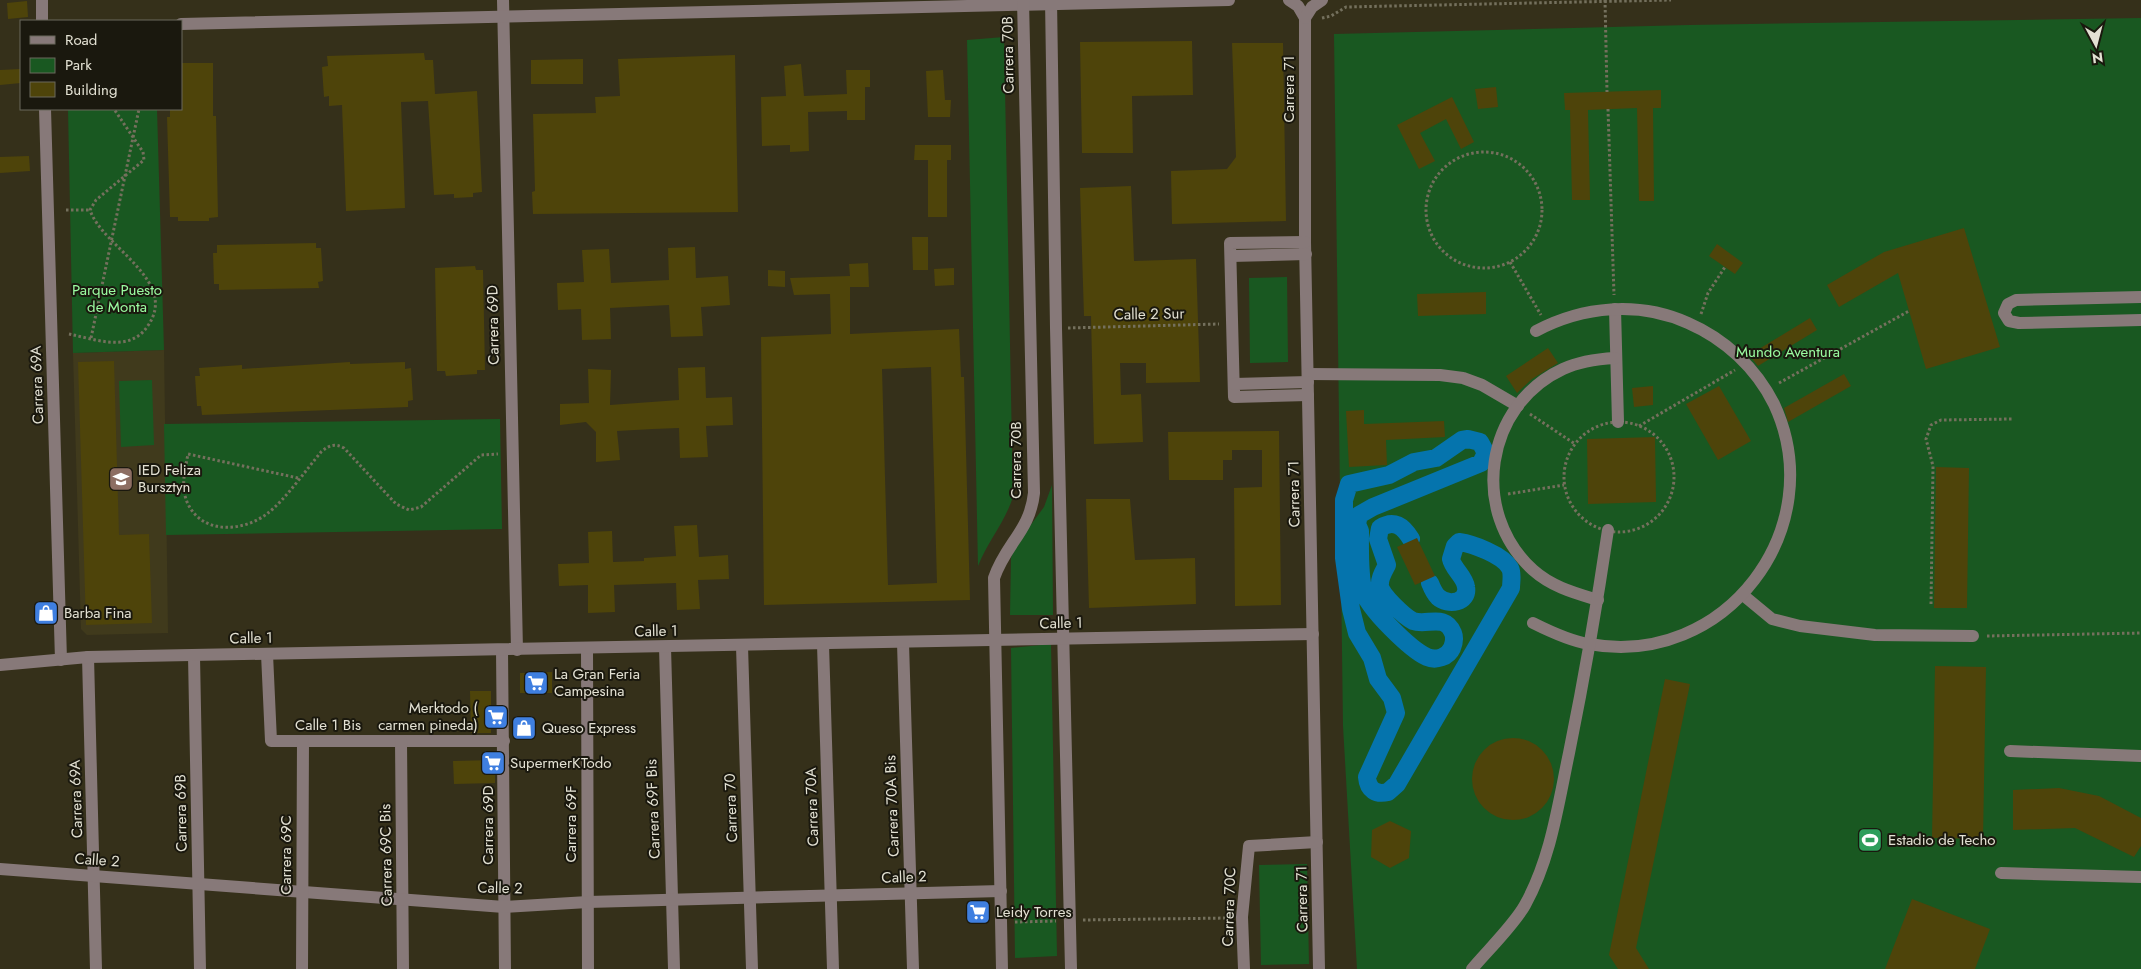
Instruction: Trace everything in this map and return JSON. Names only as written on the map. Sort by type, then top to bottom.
[{"type":"street","points":[[42,0],[42,20]]},
{"type":"street","name":"Carrera 69D","points":[[503,0],[517,650]]},
{"type":"street","points":[[182,24],[1051,2],[1229,0]]},
{"type":"street","points":[[1289,0],[1298,6],[1305,18],[1312,7],[1322,0]]},
{"type":"street","points":[[1051,2],[1071,969]]},
{"type":"street","name":"Carrera 70B","points":[[1002,969],[994,578],[1000,562],[1026,525],[1032,508],[1034,493],[1023,3]]},
{"type":"street","name":"Carrera 71","points":[[1305,18],[1308,395],[1320,969]]},
{"type":"street","name":"Carrera 69A","points":[[45,110],[61,660]]},
{"type":"street","points":[[1234,390],[1230,250],[1306,248]]},
{"type":"street","points":[[2136,297],[2136,320],[2013,323],[2009,321],[2004,313],[2011,302],[2044,299],[2136,297]]},
{"type":"street","points":[[2089,298],[2090,321]]},
{"type":"street","points":[[2044,299],[2045,322]]},
{"type":"street","points":[[1615,308],[1618,422]]},
{"type":"street","points":[[1533,623],[1563,637],[1590,645],[1635,646],[1675,638],[1711,620],[1743,595],[1771,556],[1781,534],[1789,495],[1790,463],[1786,439],[1769,395],[1746,363],[1715,336],[1696,326],[1651,311],[1615,308],[1582,313],[1541,328]]},
{"type":"street","points":[[1598,600],[1571,592],[1551,583],[1519,555],[1507,537],[1498,517],[1492,474],[1495,453],[1502,432],[1518,406],[1535,387],[1564,369],[1597,359],[1615,358]]},
{"type":"street","points":[[1234,390],[1308,378],[1440,375],[1463,378],[1482,385],[1518,406]]},
{"type":"street","points":[[1234,390],[1308,395]]},
{"type":"street","points":[[1472,969],[1524,908],[1541,874],[1552,838],[1590,645],[1608,530]]},
{"type":"street","points":[[1743,595],[1772,619],[1800,626],[1875,635],[1973,636]]},
{"type":"street","name":"Calle 1","points":[[0,666],[88,658],[1313,634]]},
{"type":"street","name":"Carrera 70A Bis","points":[[903,643],[913,969]]},
{"type":"street","name":"Carrera 70A","points":[[823,644],[833,969]]},
{"type":"street","name":"Carrera 70","points":[[742,646],[752,969]]},
{"type":"street","name":"Carrera 69F Bis","points":[[665,647],[674,969]]},
{"type":"street","name":"Carrera 69F","points":[[587,649],[588,969]]},
{"type":"street","name":"Carrera 69D","points":[[502,650],[505,969]]},
{"type":"street","name":"Calle 1 Bis","points":[[268,654],[271,741],[504,740]]},
{"type":"street","name":"Carrera 69B","points":[[194,656],[200,969]]},
{"type":"street","name":"Carrera 69A","points":[[88,658],[96,969]]},
{"type":"street","name":"Carrera 69C","points":[[302,969],[303,741]]},
{"type":"street","name":"Carrera 69C Bis","points":[[400,741],[403,969]]},
{"type":"street","points":[[2010,751],[2141,756]]},
{"type":"street","name":"Carrera 70C","points":[[1244,969],[1242,918],[1249,846],[1317,842]]},
{"type":"street","name":"Calle 2","points":[[0,869],[504,907],[588,902],[1001,891]]},
{"type":"street","points":[[2001,873],[2141,876]]},
{"type":"path","points":[[1605,0],[1607,92]]},
{"type":"path","points":[[1608,109],[1615,308]]},
{"type":"path","points":[[90,210],[96,200],[144,160],[143,152],[115,110]]},
{"type":"path","points":[[91,339],[139,110]]},
{"type":"path","points":[[1489,152],[1510,158],[1527,170],[1538,188],[1542,210],[1538,230],[1528,248],[1510,262],[1490,268],[1468,266],[1449,256],[1434,241],[1427,221],[1426,205],[1429,190],[1440,171],[1458,158],[1473,153],[1489,152]]},
{"type":"path","points":[[66,210],[90,210]]},
{"type":"path","points":[[69,334],[123,343],[136,338],[147,328],[153,316],[156,301],[148,280],[112,239],[90,210]]},
{"type":"path","points":[[1510,262],[1541,328]]},
{"type":"path","points":[[1696,326],[1708,294],[1724,269]]},
{"type":"path","points":[[1769,395],[1772,387],[1910,311]]},
{"type":"path","name":"Calle 2 Sur","points":[[1065,328],[1232,324]]},
{"type":"path","points":[[1639,426],[1746,363]]},
{"type":"path","points":[[1518,406],[1575,444]]},
{"type":"path","points":[[1931,604],[1933,466],[1926,439],[1927,430],[1935,422],[1941,420],[2012,418]]},
{"type":"path","points":[[1618,422],[1639,426],[1654,435],[1665,447],[1672,463],[1673,488],[1666,504],[1649,522],[1624,531],[1597,527],[1579,514],[1572,506],[1564,485],[1566,463],[1575,444],[1594,428],[1618,422]]},
{"type":"path","points":[[298,478],[188,454],[184,475],[188,503],[198,518],[212,526],[228,528],[249,523],[269,513],[321,452],[337,444],[344,448],[396,504],[410,510],[421,507],[481,455],[504,454]]},
{"type":"path","points":[[1494,496],[1564,485]]},
{"type":"path","points":[[1973,636],[2141,633]]},
{"type":"path","points":[[1001,922],[1242,918]]},
{"type":"shaded area","name":"IED Feliza Bursztyn","points":[[164,350],[168,633],[87,635],[81,629],[73,353]]},
{"type":"green space","name":"Mundo Aventura","points":[[2141,18],[2141,969],[1357,969],[1343,726],[1334,34],[1689,25]]},
{"type":"green space","points":[[1004,37],[1013,497],[1006,515],[978,566],[967,40]]},
{"type":"green space","name":"Parque Puesto de Monta","points":[[68,110],[157,110],[164,350],[73,353]]},
{"type":"green space","points":[[1287,277],[1288,362],[1250,363],[1249,278]]},
{"type":"green space","points":[[152,380],[154,445],[121,447],[119,381]]},
{"type":"green space","points":[[500,419],[502,529],[166,535],[164,424]]},
{"type":"green space","points":[[1052,485],[1053,615],[1010,615],[1011,558],[1015,546],[1044,507]]},
{"type":"green space","points":[[1051,644],[1057,956],[1015,958],[1011,648]]},
{"type":"green space","points":[[1307,864],[1309,964],[1261,965],[1259,865]]},
{"type":"building","points":[[27,1],[28,17],[8,19],[7,3]]},
{"type":"building","points":[[1192,41],[1193,95],[1132,96],[1133,153],[1082,153],[1080,42]]},
{"type":"building","points":[[1232,43],[1283,43],[1286,221],[1172,224],[1171,171],[1227,169],[1236,157]]},
{"type":"building","points":[[424,53],[425,60],[433,60],[435,94],[477,91],[482,192],[473,193],[473,197],[454,198],[454,194],[434,195],[428,101],[401,102],[405,208],[346,211],[342,105],[329,106],[329,96],[324,97],[322,67],[328,66],[327,56]]},
{"type":"building","points":[[735,55],[738,212],[533,214],[532,192],[535,191],[533,114],[596,113],[595,97],[620,96],[618,59]]},
{"type":"building","points":[[583,59],[583,84],[531,84],[531,60]]},
{"type":"building","points":[[182,63],[213,63],[213,116],[216,116],[218,217],[209,218],[209,221],[178,221],[178,217],[170,217],[167,117],[170,117],[170,110],[182,110]]},
{"type":"building","points":[[801,64],[804,96],[847,94],[846,70],[870,70],[870,87],[865,87],[865,120],[847,120],[847,111],[808,112],[809,151],[790,152],[790,145],[762,146],[761,97],[786,96],[784,66]]},
{"type":"building","points":[[20,69],[20,83],[0,85],[0,70]]},
{"type":"building","points":[[943,70],[945,100],[951,100],[950,117],[928,117],[926,71]]},
{"type":"building","points":[[1496,87],[1498,107],[1478,109],[1475,89]]},
{"type":"building","points":[[1661,90],[1661,108],[1653,108],[1654,201],[1639,201],[1637,108],[1588,110],[1590,200],[1572,200],[1570,110],[1565,110],[1564,93]]},
{"type":"building","points":[[1452,97],[1474,142],[1461,149],[1446,119],[1420,133],[1435,161],[1419,169],[1397,125]]},
{"type":"building","points":[[915,145],[951,145],[951,160],[947,160],[947,217],[928,217],[928,160],[914,160]]},
{"type":"building","points":[[29,156],[30,171],[0,173],[0,157]]},
{"type":"building","points":[[1131,186],[1134,261],[1196,259],[1200,382],[1146,383],[1146,363],[1120,363],[1121,395],[1141,394],[1143,442],[1094,444],[1091,316],[1084,316],[1080,188]]},
{"type":"building","points":[[1964,228],[2000,347],[1926,369],[1898,273],[1839,307],[1827,285],[1884,252]]},
{"type":"building","points":[[912,237],[928,237],[928,270],[913,270]]},
{"type":"building","points":[[316,243],[316,248],[321,248],[323,281],[318,282],[319,288],[219,290],[219,284],[214,284],[213,253],[217,253],[217,245]]},
{"type":"building","points":[[1717,244],[1743,263],[1735,274],[1709,256]]},
{"type":"building","points":[[695,247],[696,278],[728,276],[730,305],[701,307],[703,336],[671,337],[669,305],[610,308],[611,339],[582,340],[581,309],[558,310],[557,283],[584,282],[582,250],[609,249],[611,283],[669,280],[668,248]]},
{"type":"building","points":[[868,263],[869,287],[850,287],[850,334],[959,329],[961,377],[964,377],[970,600],[764,605],[761,337],[831,334],[830,294],[794,295],[790,278],[850,276],[849,264]],"holes":[[[931,367],[937,583],[888,585],[882,369]]]},
{"type":"building","points":[[475,266],[476,270],[483,270],[485,370],[477,370],[477,374],[446,376],[445,371],[437,371],[435,268]]},
{"type":"building","points":[[954,268],[954,285],[935,286],[934,269]]},
{"type":"building","points":[[768,270],[785,271],[785,287],[768,286]]},
{"type":"building","points":[[1486,292],[1486,314],[1418,316],[1417,294]]},
{"type":"building","points":[[1810,318],[1817,330],[1758,366],[1749,355]]},
{"type":"building","points":[[1548,348],[1558,363],[1532,379],[1517,393],[1506,376]]},
{"type":"building","points":[[114,361],[119,535],[149,534],[152,623],[86,625],[78,362]]},
{"type":"building","points":[[350,362],[350,364],[405,362],[405,369],[411,368],[413,400],[408,401],[408,407],[202,415],[201,406],[197,406],[195,376],[200,376],[199,368],[242,365],[242,369]]},
{"type":"building","points":[[705,367],[706,398],[732,397],[733,425],[706,426],[708,457],[680,458],[679,428],[653,429],[617,431],[620,460],[596,462],[596,432],[586,422],[560,425],[560,404],[589,403],[588,369],[611,370],[610,405],[679,400],[678,368]]},
{"type":"building","points":[[1844,374],[1851,386],[1788,422],[1784,408]]},
{"type":"building","points":[[1653,386],[1653,405],[1634,407],[1632,388]]},
{"type":"building","points":[[1719,386],[1751,441],[1718,460],[1686,404]]},
{"type":"building","points":[[1364,410],[1364,424],[1444,421],[1445,437],[1386,440],[1387,465],[1349,467],[1346,411]]},
{"type":"building","points":[[1279,431],[1281,605],[1235,606],[1234,488],[1262,487],[1262,450],[1232,450],[1232,460],[1223,460],[1223,480],[1169,480],[1168,432]]},
{"type":"building","points":[[1655,437],[1656,502],[1588,504],[1587,439]]},
{"type":"building","points":[[1936,467],[1969,468],[1967,608],[1934,608]]},
{"type":"building","points":[[1086,499],[1130,499],[1135,560],[1195,558],[1196,604],[1089,608]]},
{"type":"building","points":[[697,525],[699,557],[728,555],[729,579],[698,580],[700,609],[677,610],[676,583],[614,585],[615,612],[588,613],[588,585],[559,586],[558,564],[589,563],[588,532],[612,531],[613,562],[644,561],[644,558],[676,556],[674,526]]},
{"type":"building","points":[[1417,538],[1435,576],[1415,585],[1397,547]]},
{"type":"building","points":[[1935,666],[1986,667],[1983,839],[1932,838]]},
{"type":"building","name":"La Gran Feria Campesina","points":[[552,672],[552,693],[520,693],[520,673]]},
{"type":"building","points":[[1665,679],[1690,684],[1636,948],[1649,969],[1618,969],[1609,955]]},
{"type":"building","points":[[470,691],[491,691],[491,733],[471,733]]},
{"type":"building","points":[[1513,738],[1529,741],[1542,750],[1551,763],[1554,779],[1551,795],[1542,808],[1529,817],[1513,820],[1497,817],[1484,808],[1475,795],[1472,779],[1475,763],[1484,750],[1497,741]]},
{"type":"building","points":[[495,760],[495,783],[454,784],[453,761]]},
{"type":"building","points":[[2059,788],[2099,796],[2141,818],[2141,846],[2134,857],[2075,828],[2013,830],[2013,790]]},
{"type":"building","points":[[1390,821],[1411,831],[1409,858],[1390,868],[1371,857],[1372,830]]},
{"type":"building","points":[[1912,899],[1990,929],[1975,969],[1885,969]]},
{"type":"waterway","points":[[1411,539],[1398,525],[1390,524],[1380,528],[1378,539],[1387,565],[1381,577],[1380,586],[1388,600],[1409,619],[1418,622],[1441,622],[1450,627],[1454,637],[1452,648],[1448,654],[1438,658],[1427,657],[1411,646],[1381,618],[1367,599],[1361,579],[1360,531],[1357,524],[1359,515],[1373,507],[1481,463],[1486,453],[1480,442],[1468,439],[1462,440],[1436,458],[1414,462],[1389,475],[1349,484],[1344,500],[1344,558],[1351,609],[1357,633],[1372,658],[1378,679],[1392,698],[1396,713],[1367,777],[1373,791],[1380,793],[1388,792],[1397,784],[1511,588],[1511,573],[1510,568],[1501,559],[1472,545],[1459,542],[1455,546],[1451,559],[1465,583],[1466,592],[1464,597],[1461,600],[1452,602],[1442,600],[1438,597],[1430,583]]},
{"type":"place","name":"IED Feliza Bursztyn","points":[[121,479]]},
{"type":"place","name":"Barba Fina","points":[[46,613]]},
{"type":"place","name":"La Gran Feria Campesina","points":[[536,683]]},
{"type":"place","name":"Merktodo ( carmen pineda)","points":[[496,717]]},
{"type":"place","name":"Queso Express","points":[[524,728]]},
{"type":"place","name":"SupermerKTodo","points":[[493,763]]},
{"type":"place","name":"Estadio de Techo","points":[[1870,840]]},
{"type":"place","name":"Leidy Torres","points":[[978,912]]}]
